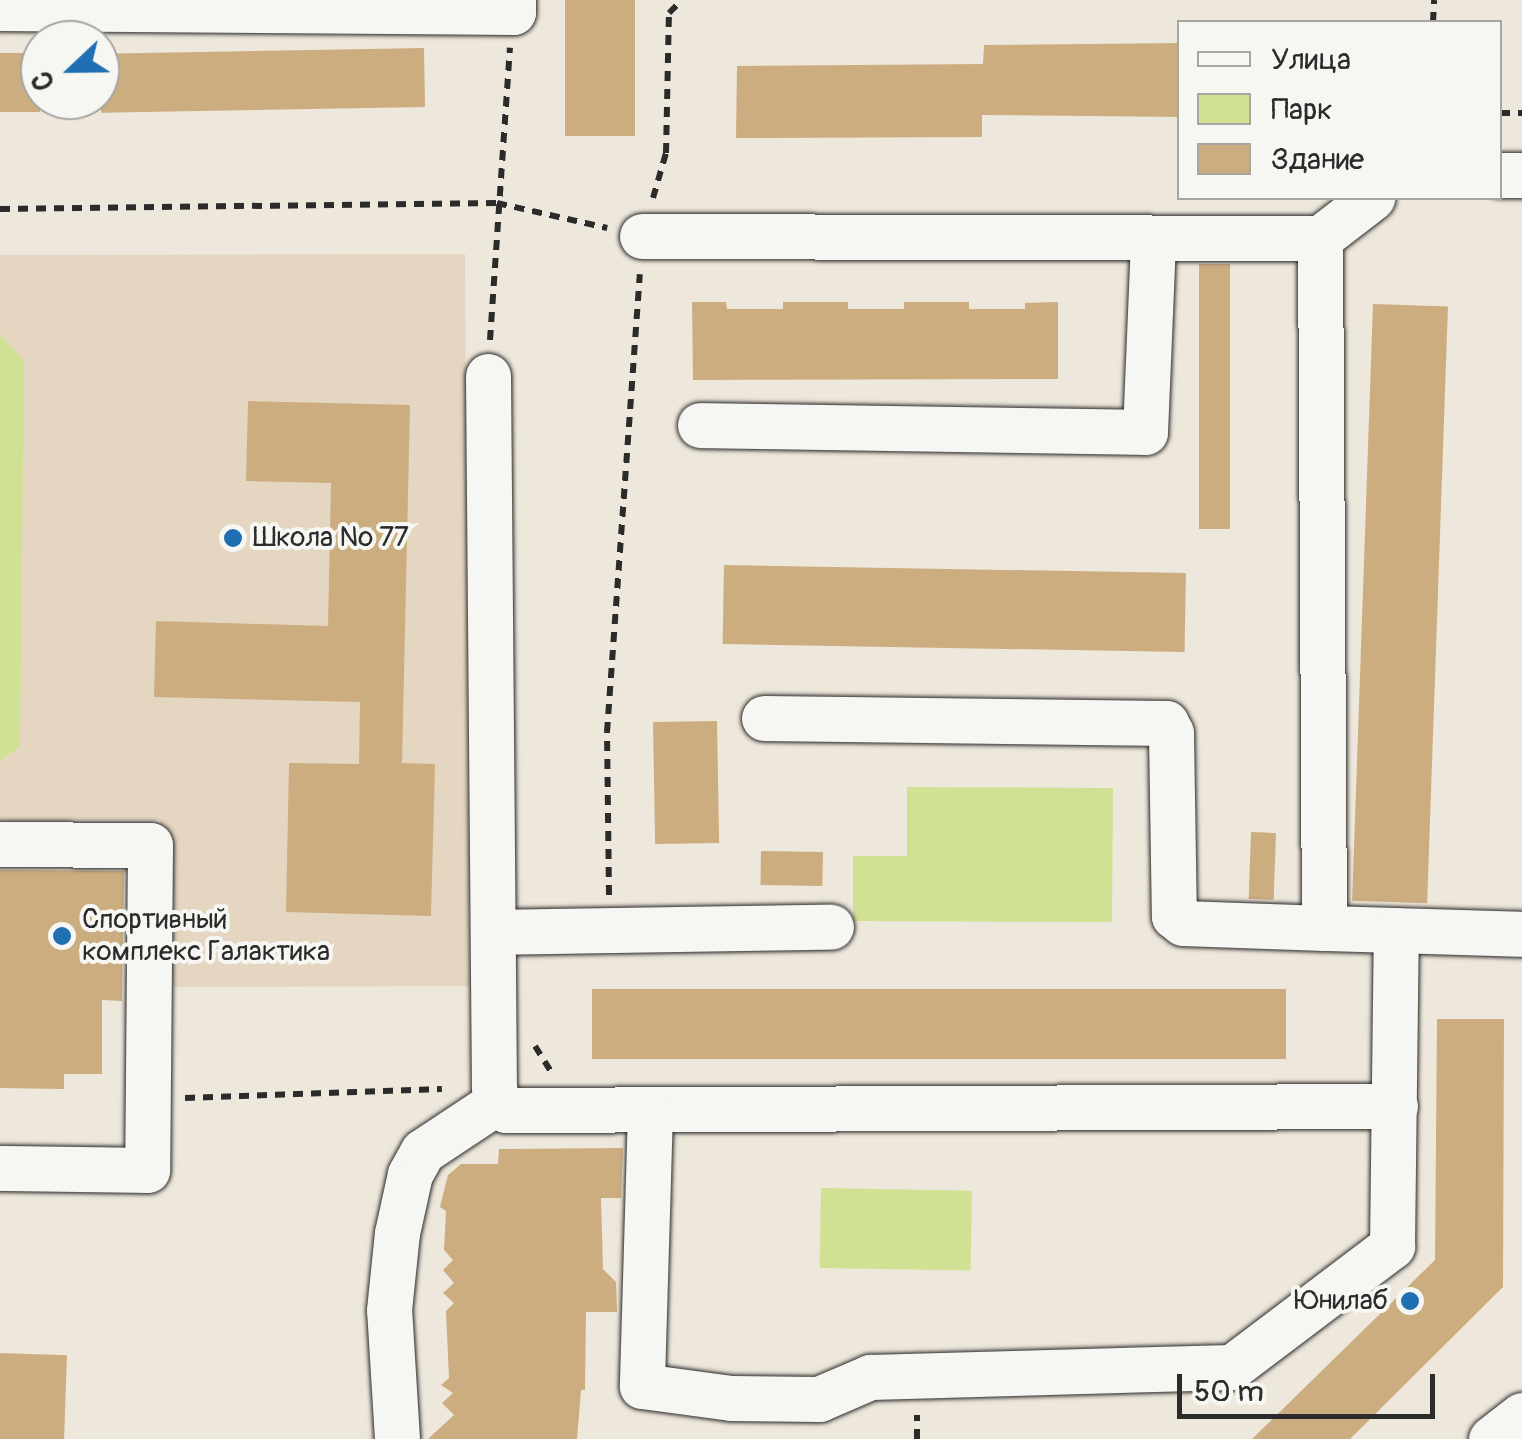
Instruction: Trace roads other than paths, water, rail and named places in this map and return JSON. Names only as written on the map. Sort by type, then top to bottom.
[{"type":"street","points":[[0,8],[512,6]]},
{"type":"street","points":[[642,236],[1320,238],[1369,200]]},
{"type":"street","points":[[700,425],[1145,432],[1154,238]]},
{"type":"street","points":[[1320,238],[1324,928]]},
{"type":"street","points":[[488,376],[495,1094]]},
{"type":"street","points":[[764,718],[1166,723],[1171,733],[1174,916],[1183,922],[1522,934]]},
{"type":"street","points":[[0,844],[150,846],[147,1170],[0,1168]]},
{"type":"street","points":[[494,932],[609,926],[831,926]]},
{"type":"street","points":[[650,1112],[642,1386],[731,1398],[819,1399],[870,1376],[1232,1367],[1392,1246],[1396,930]]},
{"type":"street","points":[[495,1094],[517,1112],[1395,1106]]},
{"type":"street","points":[[396,1439],[389,1310],[397,1233],[410,1174],[423,1151],[495,1094]]},
{"type":"street","points":[[1491,1439],[1522,1415]]},
{"type":"place","name":"Школа № 77","points":[[233,538]]},
{"type":"place","name":"Спортивный комплекс Галактика","points":[[62,936]]},
{"type":"place","name":"Юнилаб","points":[[1410,1301]]}]
